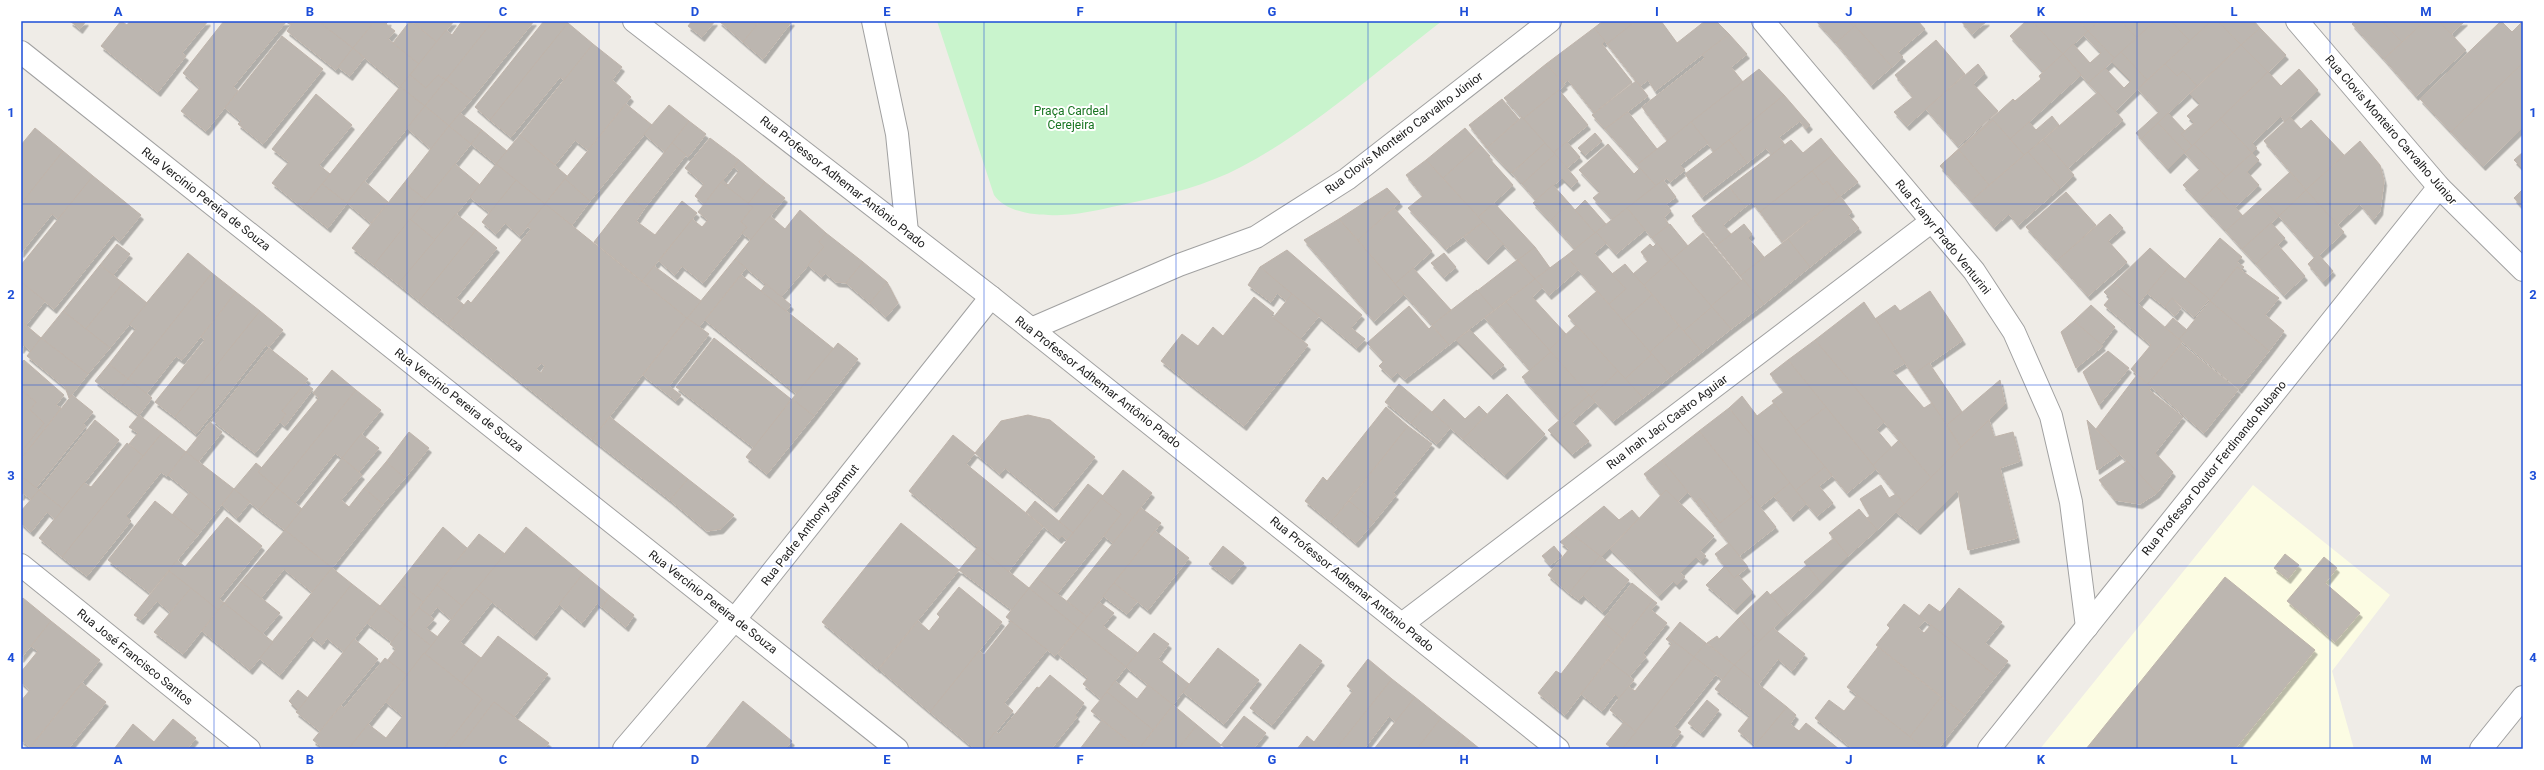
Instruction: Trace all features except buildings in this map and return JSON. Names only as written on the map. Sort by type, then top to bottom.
[{"type":"street","name":"Rua Professor Adhemar Antônio Prado","points":[[634,21],[991,297],[1558,749]]},
{"type":"street","points":[[873,21],[897,134],[908,232]]},
{"type":"street","name":"Rua Clovis Monteiro Carvalho Júnior","points":[[1031,329],[1158,273],[1256,236],[1347,179],[1550,21]]},
{"type":"street","name":"Rua Evanyr Prado Venturini","points":[[1763,21],[1974,271],[2014,332],[2051,416],[2071,502],[2087,627]]},
{"type":"street","name":"Rua Clovis Monteiro Carvalho Júnior","points":[[2297,21],[2439,187],[2523,270]]},
{"type":"street","name":"Rua Vercínio Pereira de Souza","points":[[21,52],[897,749]]},
{"type":"street","name":"Rua Professor Doutor Ferdinando Rubano","points":[[1990,749],[2439,187]]},
{"type":"street","name":"Rua Inah Jaci Castro Aguiar","points":[[1402,624],[1932,221]]},
{"type":"street","name":"Rua Padre Anthony Sammut","points":[[624,749],[735,619],[991,297]]},
{"type":"street","name":"Rua José Francisco Santos","points":[[21,565],[249,749]]},
{"type":"street","points":[[2481,749],[2523,697]]},
{"type":"shaded area","points":[[2253,485],[2390,595],[2332,671],[2354,749],[2040,749]]},
{"type":"green space","name":"Praça Cardeal Cerejeira","points":[[937,21],[1442,21],[1319,117],[1267,152],[1241,167],[1215,179],[1159,197],[1087,212],[1053,215],[1034,214],[1016,210],[1007,206],[994,195]]}]
